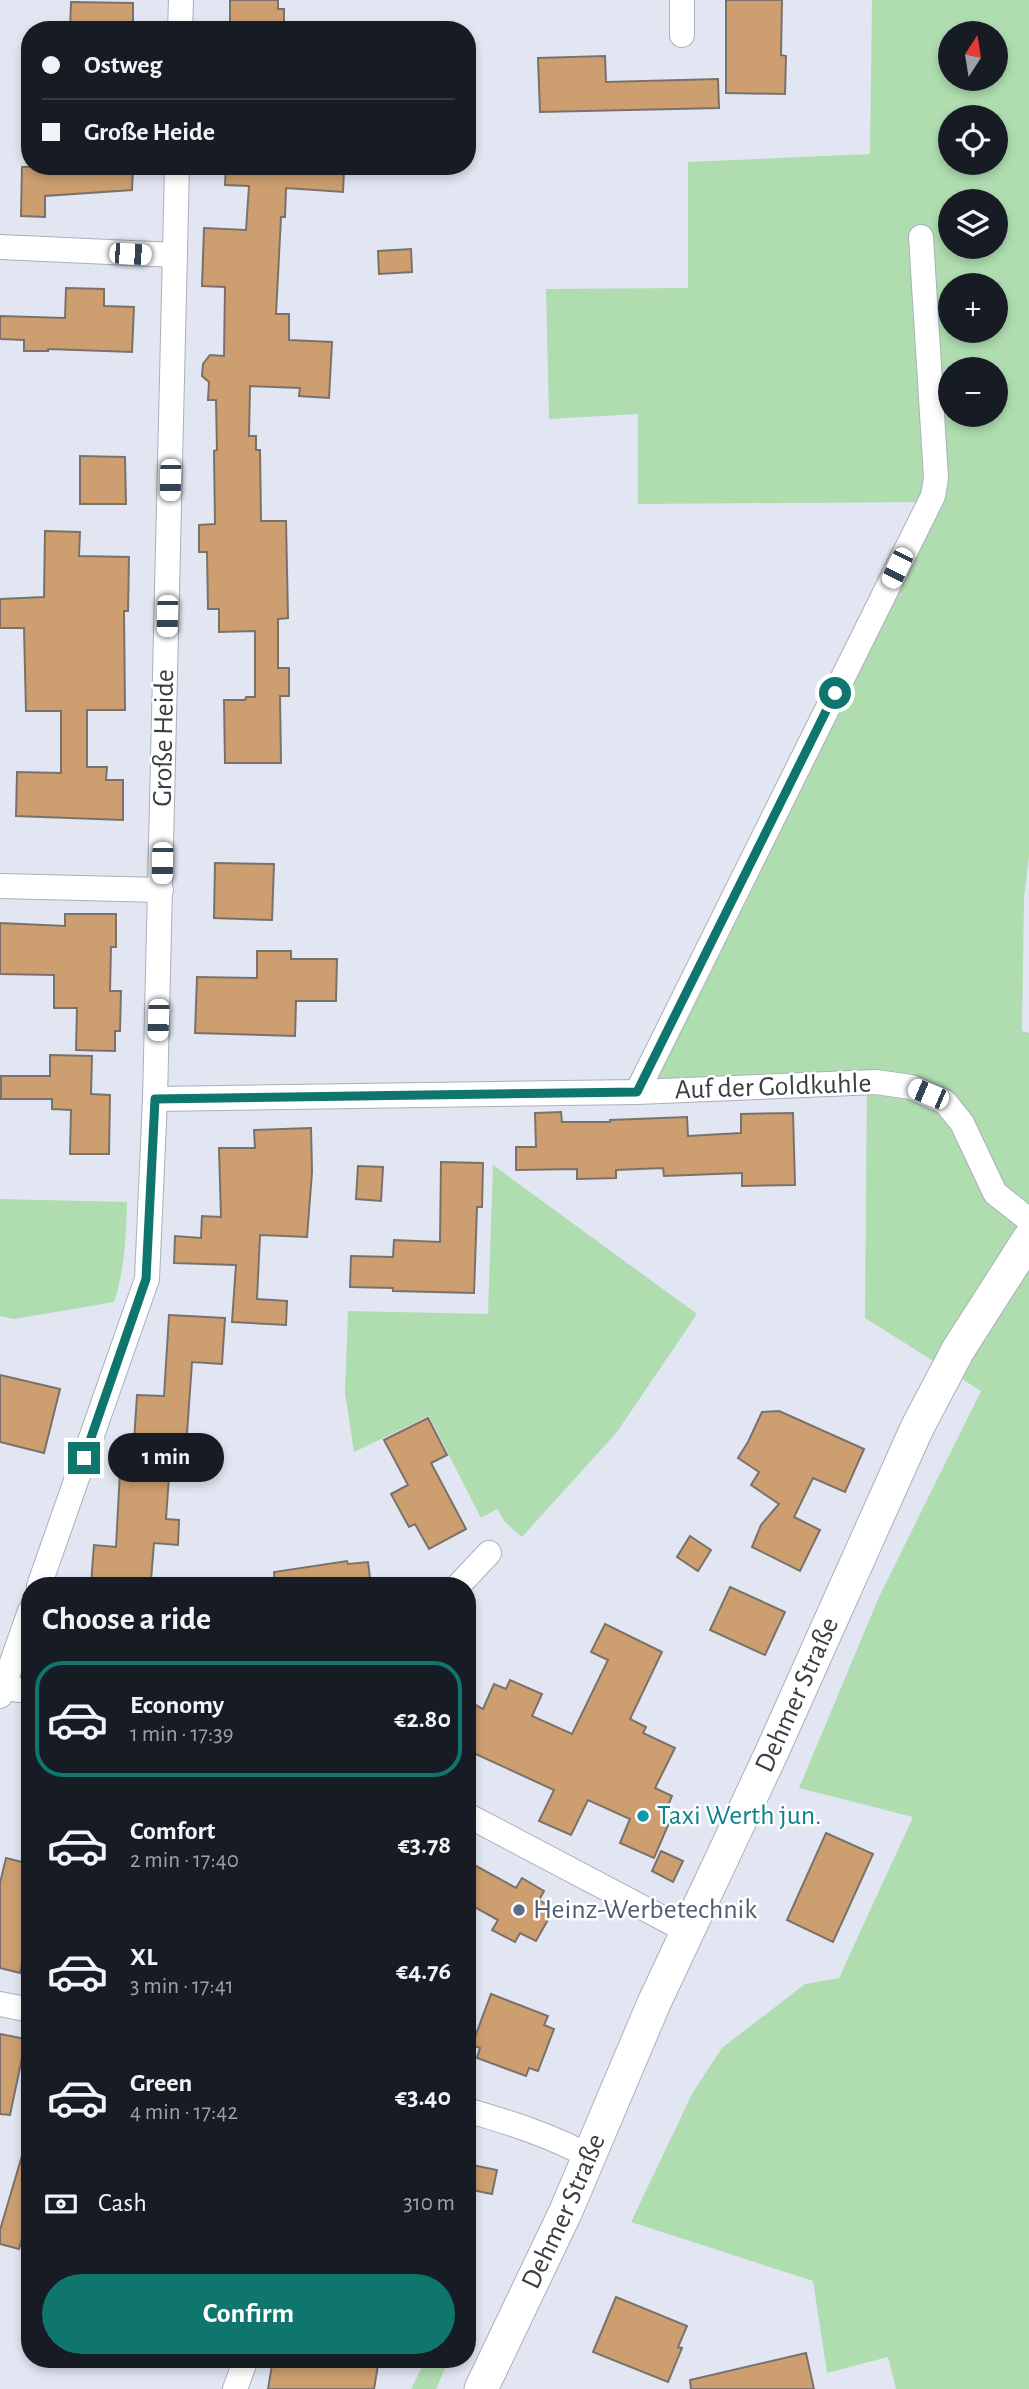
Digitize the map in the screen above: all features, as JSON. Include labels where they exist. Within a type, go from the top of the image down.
[{"type":"street","points":[[180,21],[181,0]]},
{"type":"street","points":[[682,0],[682,35]]},
{"type":"street","name":"Große Heide","points":[[42,1577],[146,1279],[161,890],[177,175]]},
{"type":"street","points":[[637,1092],[933,496],[936,478],[921,237]]},
{"type":"street","points":[[0,247],[175,255]]},
{"type":"street","points":[[0,887],[161,890]]},
{"type":"street","name":"Auf der Goldkuhle","points":[[155,1099],[637,1092],[876,1082],[911,1087],[945,1102],[962,1123],[995,1193],[1029,1220]]},
{"type":"street","name":"Dehmer Straße","points":[[487,2387],[590,2157],[654,2004],[776,1742],[917,1428],[958,1350],[1029,1239]]},
{"type":"street","points":[[466,1577],[489,1553]]},
{"type":"street","points":[[21,1636],[1,1692],[21,1691]]},
{"type":"street","points":[[476,1820],[687,1931]]},
{"type":"street","points":[[0,2004],[21,2008]]},
{"type":"street","points":[[476,2113],[531,2129],[590,2157]]},
{"type":"street","points":[[235,2389],[243,2368]]},
{"type":"green space","points":[[872,0],[1029,0],[1029,856],[1024,898],[1022,1031],[1029,1033],[1029,2389],[896,2389],[888,2357],[827,2373],[813,2281],[631,2222],[693,2092],[722,2048],[805,1984],[839,1978],[913,1817],[799,1788],[879,1597],[981,1391],[865,1318],[867,1072],[632,1081],[924,502],[638,504],[638,414],[549,419],[546,289],[688,288],[688,162],[870,154]]},
{"type":"green space","points":[[493,1165],[697,1314],[617,1432],[522,1537],[505,1522],[497,1509],[481,1518],[429,1416],[354,1452],[345,1393],[348,1311],[488,1314]]},
{"type":"green space","points":[[0,1199],[127,1202],[123,1265],[114,1302],[14,1319],[0,1316]]},
{"type":"green space","points":[[422,2368],[445,2368],[436,2389],[411,2389]]},
{"type":"building","points":[[230,0],[278,0],[278,9],[284,9],[284,21],[230,21]]},
{"type":"building","points":[[726,0],[782,0],[781,55],[786,56],[785,94],[726,93]]},
{"type":"building","points":[[71,2],[133,3],[133,21],[70,21]]},
{"type":"building","points":[[605,56],[606,82],[718,79],[719,108],[540,112],[538,58]]},
{"type":"building","points":[[22,175],[133,175],[132,190],[45,196],[45,217],[21,216]]},
{"type":"building","points":[[226,175],[344,175],[343,192],[286,188],[285,217],[281,217],[276,314],[289,314],[289,340],[332,342],[329,398],[299,396],[300,388],[250,386],[249,436],[256,436],[256,450],[260,450],[261,521],[286,521],[288,618],[278,619],[278,668],[289,668],[289,696],[280,696],[281,763],[225,763],[224,700],[255,697],[255,631],[219,632],[219,609],[208,609],[207,552],[199,552],[199,525],[215,524],[214,451],[217,450],[216,400],[208,400],[209,382],[202,376],[203,364],[210,355],[224,356],[225,287],[202,286],[204,228],[246,230],[249,186],[225,185]]},
{"type":"building","points":[[411,249],[412,272],[379,274],[378,251]]},
{"type":"building","points":[[66,288],[104,289],[104,306],[134,307],[132,352],[48,349],[24,351],[24,340],[0,339],[0,316],[65,318]]},
{"type":"building","points":[[80,456],[125,457],[126,504],[80,504]]},
{"type":"building","points":[[45,531],[80,532],[79,556],[129,557],[128,611],[124,611],[125,710],[87,710],[87,767],[107,767],[106,780],[123,780],[123,820],[16,816],[17,772],[61,773],[61,711],[26,711],[24,628],[0,628],[0,599],[44,597]]},
{"type":"building","points":[[215,863],[274,864],[272,920],[214,918]]},
{"type":"building","points":[[65,914],[116,914],[116,947],[111,947],[110,991],[121,991],[120,1031],[115,1031],[115,1051],[76,1050],[77,1008],[54,1008],[54,975],[0,974],[0,923],[65,926]]},
{"type":"building","points":[[257,951],[291,951],[291,959],[337,959],[336,1001],[296,1001],[295,1036],[195,1033],[197,977],[257,978]]},
{"type":"building","points":[[50,1055],[92,1056],[91,1094],[110,1095],[109,1154],[70,1154],[71,1110],[52,1109],[52,1099],[1,1099],[1,1076],[50,1076]]},
{"type":"building","points":[[561,1112],[562,1122],[687,1117],[688,1136],[741,1133],[741,1114],[793,1113],[795,1185],[742,1186],[742,1173],[664,1176],[663,1168],[616,1170],[616,1178],[577,1179],[577,1169],[516,1170],[516,1147],[536,1147],[535,1113]]},
{"type":"building","points":[[311,1128],[312,1172],[307,1237],[260,1235],[257,1299],[287,1301],[286,1325],[232,1322],[236,1265],[174,1263],[175,1236],[201,1238],[202,1216],[221,1217],[219,1148],[255,1148],[254,1130]]},
{"type":"building","points":[[441,1162],[483,1163],[482,1207],[477,1207],[474,1293],[350,1287],[351,1256],[393,1257],[394,1240],[440,1242]]},
{"type":"building","points":[[358,1166],[383,1167],[381,1201],[356,1199]]},
{"type":"building","points":[[169,1315],[225,1318],[222,1364],[192,1362],[186,1448],[171,1447],[166,1519],[179,1520],[178,1545],[154,1543],[151,1577],[92,1577],[94,1545],[116,1547],[120,1471],[132,1472],[137,1395],[164,1396]]},
{"type":"building","points":[[0,1375],[60,1389],[44,1453],[0,1442]]},
{"type":"building","points":[[779,1411],[864,1449],[845,1492],[813,1478],[794,1517],[820,1530],[800,1571],[752,1547],[761,1525],[779,1504],[751,1485],[759,1472],[738,1458],[762,1412]]},
{"type":"building","points":[[428,1418],[447,1455],[431,1463],[466,1529],[429,1549],[415,1524],[409,1527],[391,1494],[408,1485],[384,1440]]},
{"type":"building","points":[[690,1536],[711,1550],[698,1571],[677,1557]]},
{"type":"building","points":[[347,1561],[348,1564],[368,1562],[370,1577],[274,1577],[274,1572]]},
{"type":"building","points":[[730,1587],[785,1612],[765,1655],[710,1630]]},
{"type":"building","points":[[605,1624],[662,1652],[630,1719],[646,1727],[643,1733],[675,1748],[655,1788],[672,1796],[662,1820],[669,1823],[654,1858],[620,1843],[630,1819],[588,1800],[571,1835],[539,1821],[554,1790],[476,1754],[476,1705],[483,1709],[494,1684],[506,1689],[510,1680],[542,1694],[532,1716],[572,1734],[608,1660],[591,1652]]},
{"type":"building","points":[[826,1833],[873,1854],[833,1942],[787,1920]]},
{"type":"building","points":[[661,1851],[683,1861],[673,1882],[652,1871]]},
{"type":"building","points":[[6,1858],[21,1862],[20,1973],[0,1968],[0,1883]]},
{"type":"building","name":"Heinz-Werbetechnik","points":[[476,1866],[516,1888],[522,1878],[544,1891],[539,1900],[554,1909],[536,1941],[520,1933],[515,1942],[492,1930],[498,1920],[476,1908]]},
{"type":"building","points":[[491,1994],[548,2016],[544,2025],[554,2029],[538,2071],[529,2068],[526,2076],[477,2058],[480,2048],[476,2046],[476,2034]]},
{"type":"building","points":[[0,2034],[21,2038],[21,2063],[10,2115],[0,2114]]},
{"type":"building","points":[[21,2159],[19,2249],[0,2244],[0,2230]]},
{"type":"building","points":[[476,2166],[497,2170],[492,2194],[476,2191]]},
{"type":"building","points":[[616,2297],[687,2326],[678,2347],[682,2348],[668,2382],[593,2352]]},
{"type":"building","points":[[806,2353],[814,2389],[691,2389],[690,2380]]},
{"type":"building","points":[[272,2368],[378,2368],[374,2389],[268,2389]]},
{"type":"place","name":"Taxi Werth jun.","points":[[643,1816]]},
{"type":"place","name":"Heinz-Werbetechnik","points":[[519,1910]]},
{"type":"route","points":[[84,1458],[146,1279],[155,1099],[637,1092],[835,693]]}]
